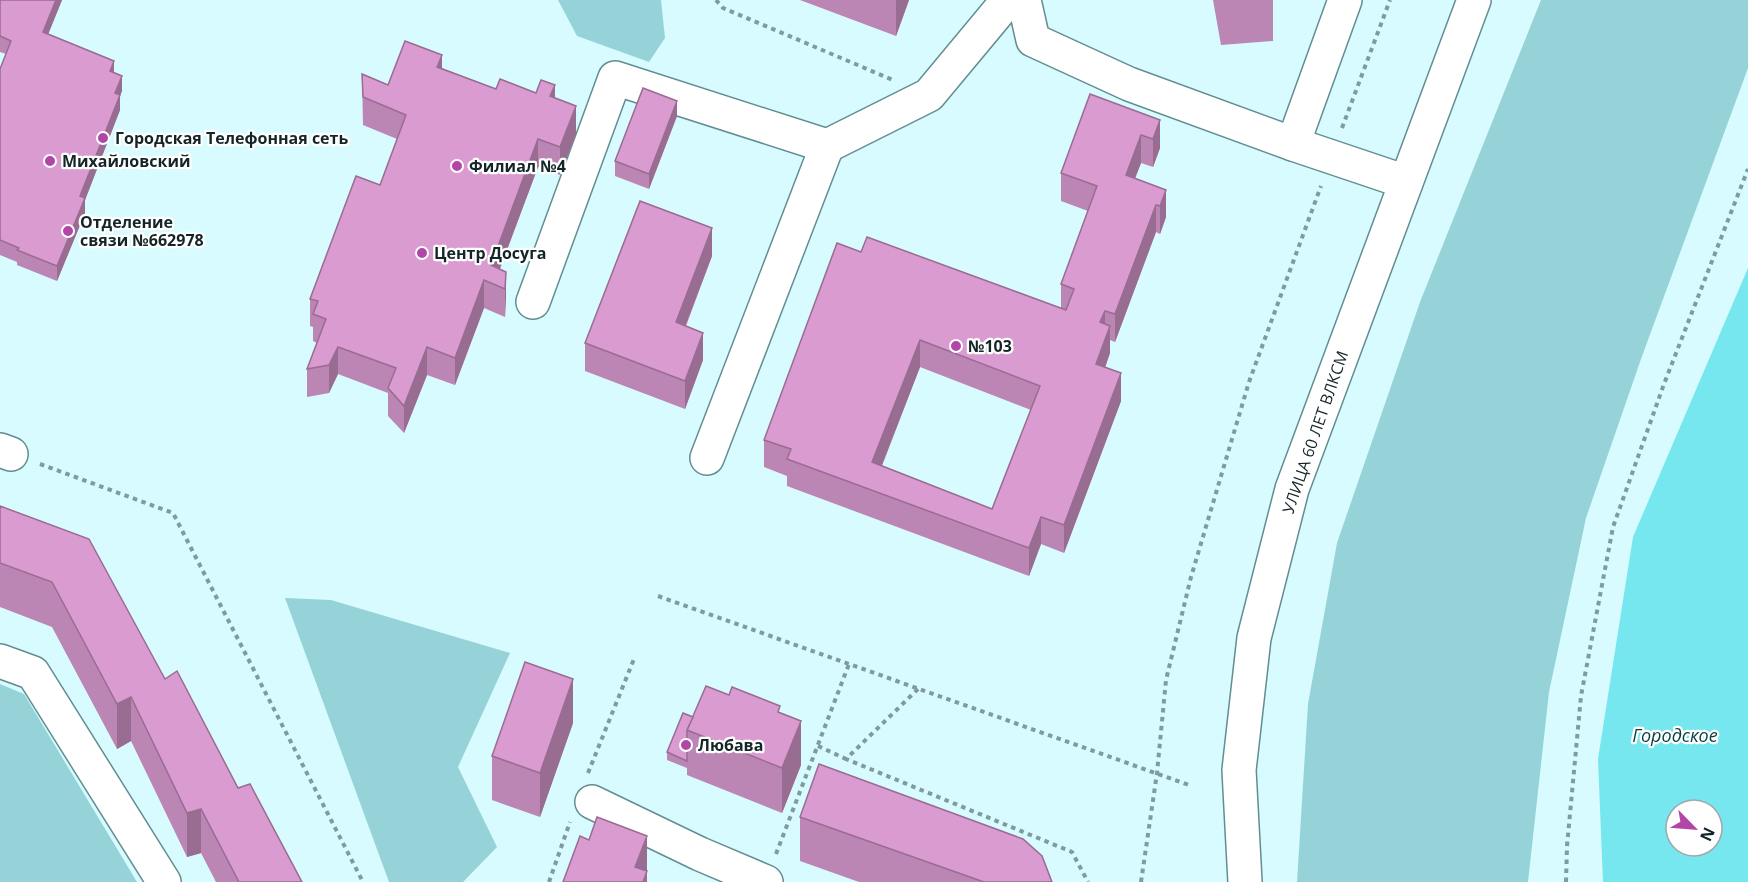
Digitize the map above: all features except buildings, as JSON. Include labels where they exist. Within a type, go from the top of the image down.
[{"type":"street","points":[[707,458],[827,146],[929,95],[1008,0]]},
{"type":"street","points":[[1024,0],[1033,40],[1129,84],[1293,144],[1406,182]]},
{"type":"street","points":[[1293,144],[1345,0]]},
{"type":"street","name":"УЛИЦА 60 ЛЕТ ВЛКСМ","points":[[1245,882],[1239,770],[1254,638],[1293,489],[1474,0]]},
{"type":"street","points":[[533,302],[615,78],[827,146]]},
{"type":"street","points":[[0,661],[33,673],[164,882]]},
{"type":"street","points":[[592,802],[700,854],[766,882]]},
{"type":"path","points":[[716,0],[723,8],[929,95]]},
{"type":"path","points":[[1141,882],[1157,773],[1166,680],[1191,577],[1249,382],[1390,0]]},
{"type":"path","points":[[1566,882],[1567,846],[1581,696],[1613,527],[1664,384],[1748,169]]},
{"type":"path","points":[[5,452],[173,513],[363,882]]},
{"type":"path","points":[[658,596],[1189,785]]},
{"type":"path","points":[[766,882],[849,664]]},
{"type":"path","points":[[846,759],[918,689]]},
{"type":"path","points":[[818,746],[1072,852],[1089,882]]},
{"type":"shaded area","points":[[558,0],[661,0],[665,38],[649,62],[577,36]]},
{"type":"shaded area","points":[[1541,0],[1748,0],[1748,68],[1641,359],[1586,518],[1549,692],[1528,882],[1297,882],[1308,704],[1337,543],[1420,302]]},
{"type":"shaded area","points":[[285,598],[331,600],[510,653],[458,767],[497,847],[463,882],[389,882]]},
{"type":"shaded area","points":[[0,684],[24,694],[137,882],[0,882]]},
{"type":"water","name":"Городское","points":[[1748,268],[1748,882],[1603,882],[1598,759],[1633,537]]},
{"type":"place","name":"Городская Телефонная сеть","points":[[103,138]]},
{"type":"place","name":"Михайловский","points":[[50,161]]},
{"type":"place","name":"Филиал №4","points":[[457,166]]},
{"type":"place","name":"Отделение связи №662978","points":[[68,231]]},
{"type":"place","name":"Центр Досуга","points":[[422,253]]},
{"type":"place","name":"№103","points":[[956,346]]},
{"type":"place","name":"Любава","points":[[686,745]]}]
